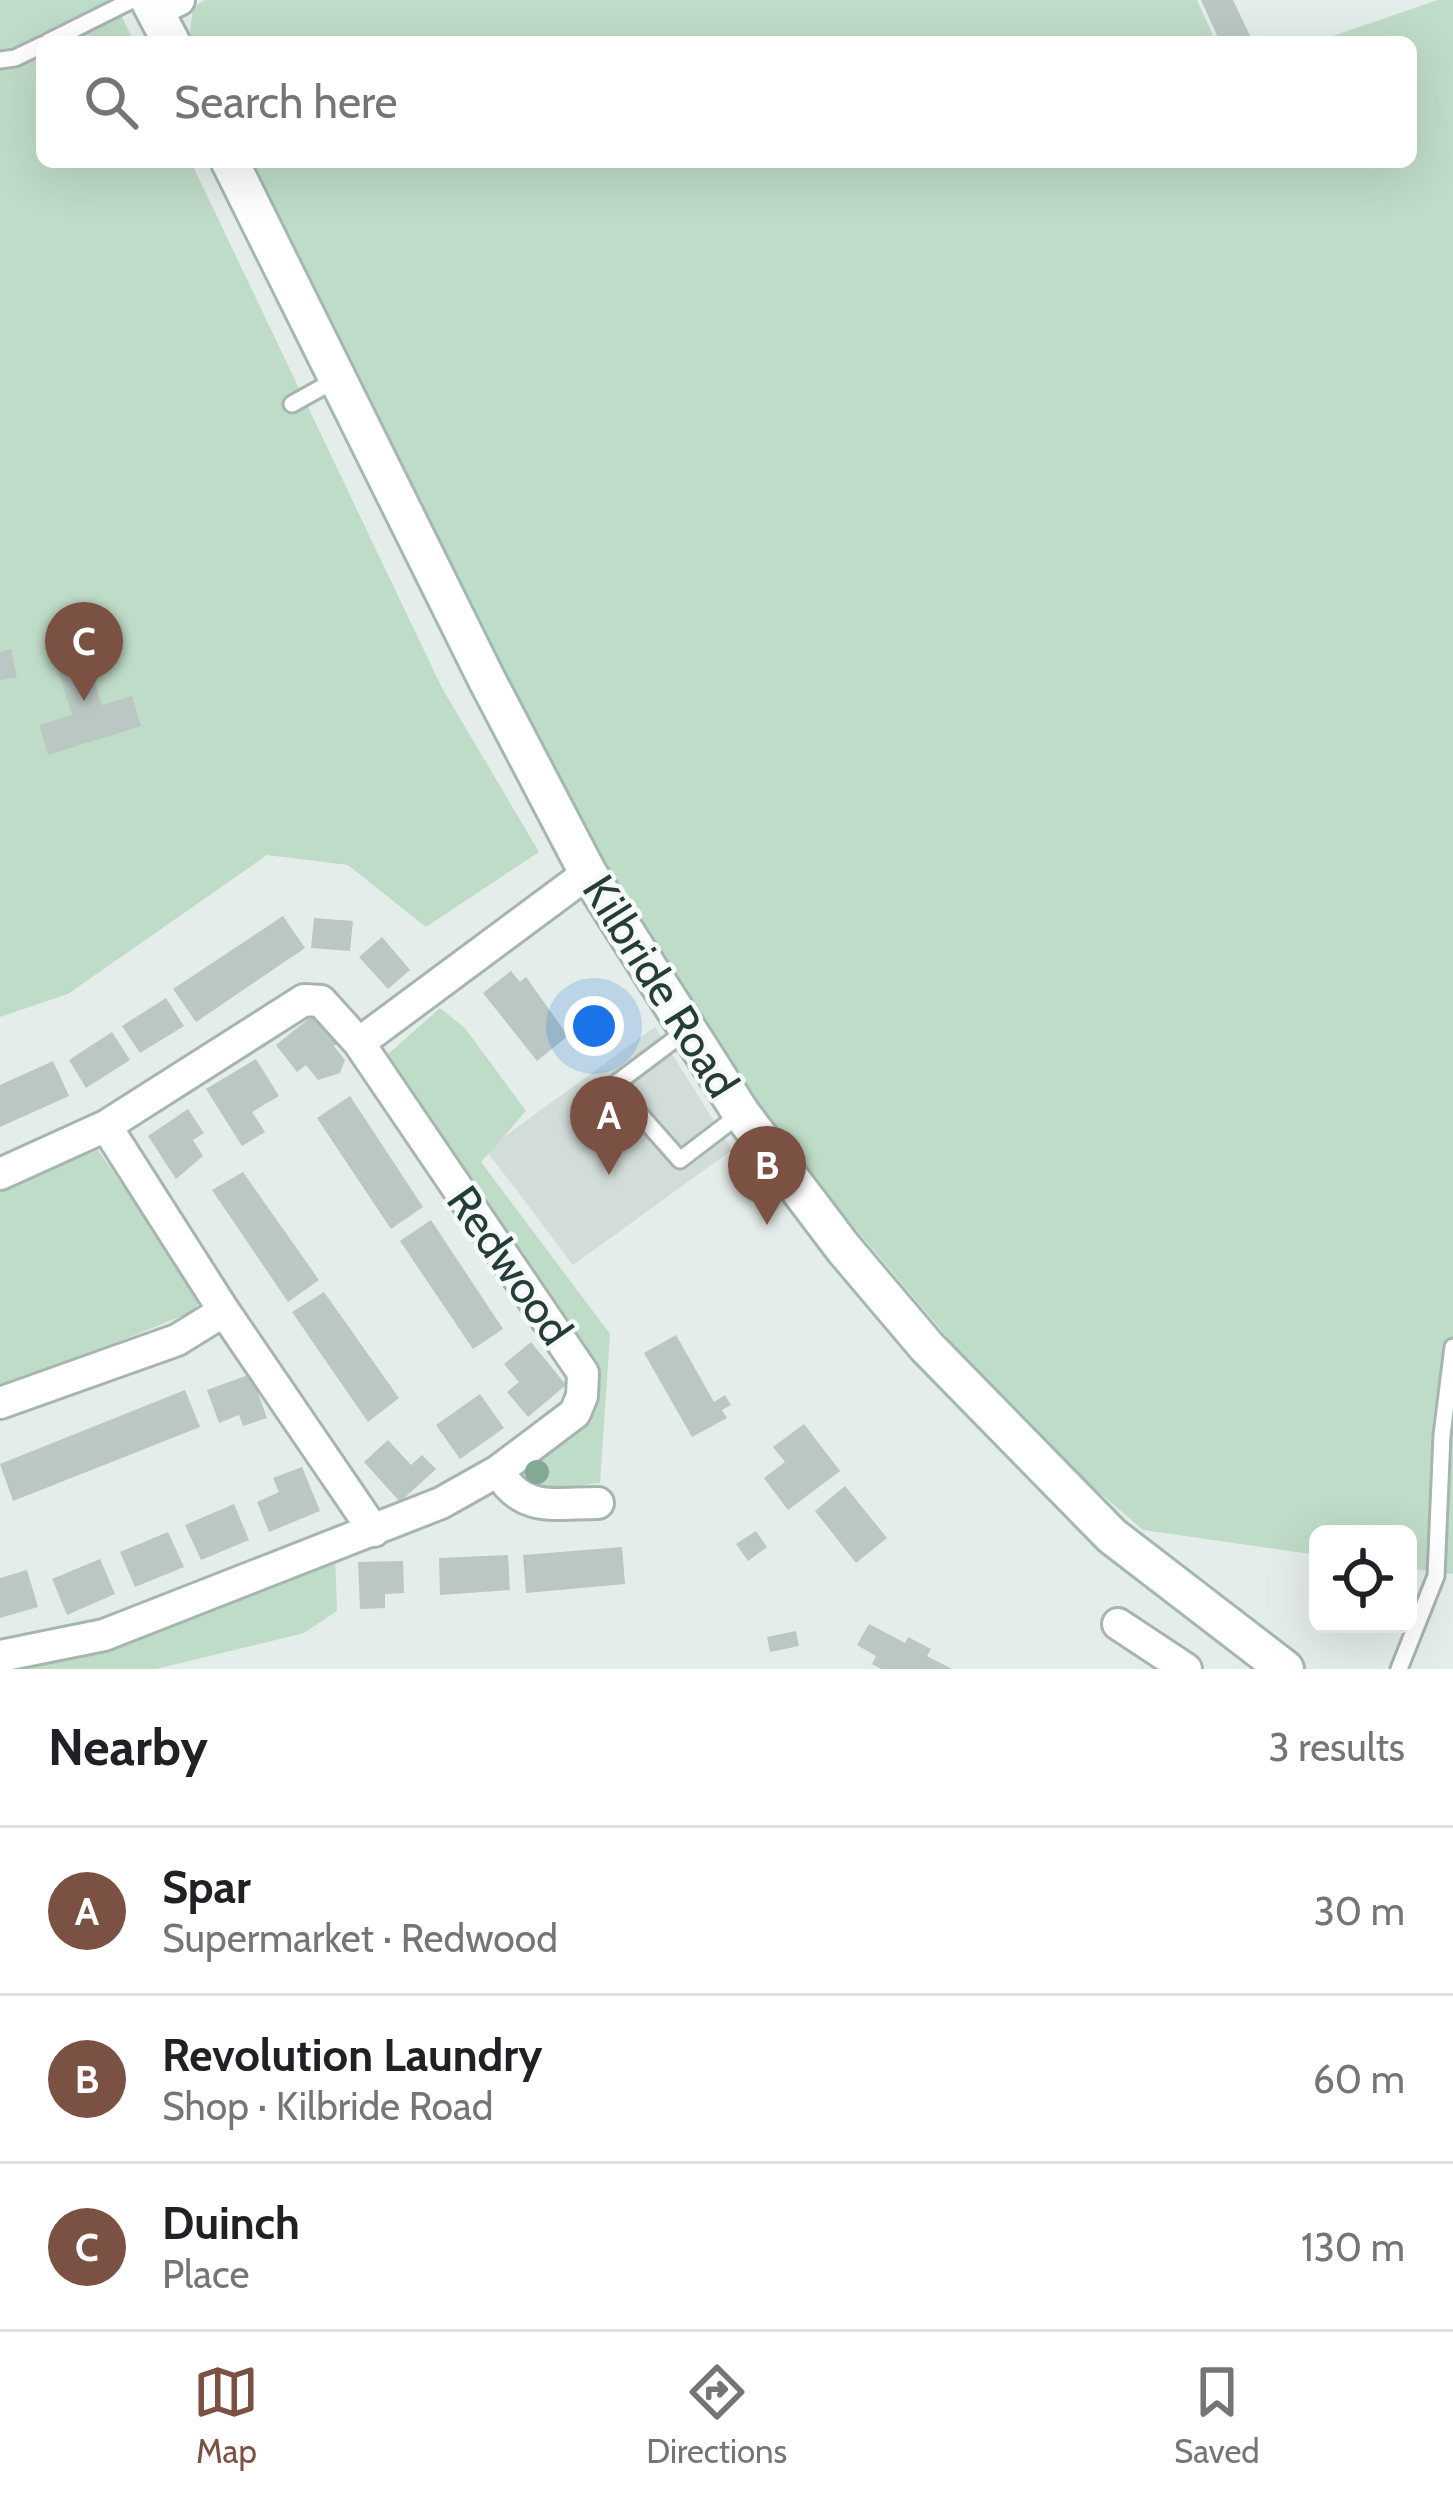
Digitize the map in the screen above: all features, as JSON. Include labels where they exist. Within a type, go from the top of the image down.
[{"type":"street","name":"Kilbride Road","points":[[233,168],[588,873],[741,1113],[844,1249],[927,1347],[1112,1536],[1285,1669]]},
{"type":"street","points":[[359,1043],[588,873]]},
{"type":"street","name":"Redwood","points":[[0,1174],[106,1126],[304,1000],[321,1001],[359,1043],[583,1373],[575,1413],[497,1471],[441,1503],[104,1635],[0,1656]]},
{"type":"street","points":[[106,1126],[224,1311],[374,1531]]},
{"type":"street","points":[[0,1403],[176,1340],[224,1311]]},
{"type":"street","points":[[497,1471],[511,1493],[533,1503],[598,1503]]},
{"type":"street","points":[[1118,1624],[1154,1634],[1186,1669]]},
{"type":"lane","points":[[72,36],[157,11]]},
{"type":"lane","points":[[0,60],[36,48]]},
{"type":"lane","points":[[292,404],[338,379]]},
{"type":"lane","points":[[686,1031],[614,1085],[680,1160],[741,1113]]},
{"type":"lane","points":[[1399,1669],[1436,1576],[1442,1435],[1453,1347]]},
{"type":"shaded area","points":[[655,1027],[732,1150],[573,1265],[486,1150]]},
{"type":"green space","points":[[0,0],[114,0],[131,36],[36,36],[36,168],[194,168],[442,688],[539,852],[426,927],[348,865],[267,855],[68,994],[0,1017]]},
{"type":"green space","points":[[205,0],[1197,0],[1213,36],[190,36],[193,7]]},
{"type":"green space","points":[[1438,0],[1453,0],[1453,1574],[1417,1569],[1417,1525],[1309,1525],[1309,1554],[1143,1530],[1022,1426],[832,1201],[699,1022],[603,863],[494,663],[251,168],[1417,168],[1417,36],[1333,36]]},
{"type":"green space","points":[[440,1008],[465,1028],[526,1111],[481,1162],[610,1334],[600,1483],[541,1488],[530,1485],[518,1469],[589,1398],[386,1056]]},
{"type":"green space","points":[[98,1150],[201,1299],[194,1311],[0,1390],[0,1189]]},
{"type":"green space","points":[[335,1552],[337,1611],[304,1633],[156,1669],[0,1669]]},
{"type":"building","points":[[1201,0],[1233,0],[1250,36],[1217,36]]},
{"type":"building","points":[[81,637],[102,705],[132,696],[141,726],[48,755],[39,725],[72,715],[51,647]]},
{"type":"building","points":[[11,649],[17,677],[0,680],[0,652]]},
{"type":"building","points":[[283,916],[305,948],[196,1022],[173,989]]},
{"type":"building","points":[[314,918],[353,921],[350,951],[311,948]]},
{"type":"building","points":[[382,937],[410,970],[388,989],[359,957]]},
{"type":"building","points":[[511,971],[520,982],[526,977],[568,1036],[537,1061],[483,993]]},
{"type":"building","points":[[166,998],[184,1026],[140,1053],[122,1026]]},
{"type":"building","points":[[317,1012],[341,1041],[334,1046],[345,1060],[340,1073],[318,1080],[306,1065],[297,1072],[276,1045]]},
{"type":"building","points":[[112,1032],[130,1060],[86,1088],[69,1060]]},
{"type":"building","points":[[256,1059],[279,1096],[252,1112],[265,1132],[242,1146],[206,1089]]},
{"type":"building","points":[[53,1061],[69,1096],[0,1127],[0,1085]]},
{"type":"building","points":[[350,1096],[423,1207],[391,1229],[317,1118]]},
{"type":"building","points":[[188,1109],[204,1133],[193,1140],[203,1156],[176,1179],[148,1136]]},
{"type":"building","points":[[243,1172],[319,1280],[288,1302],[212,1190]]},
{"type":"building","points":[[431,1220],[503,1329],[473,1349],[400,1241]]},
{"type":"building","points":[[324,1292],[399,1398],[368,1422],[292,1312]]},
{"type":"building","points":[[676,1335],[714,1402],[725,1395],[731,1405],[722,1410],[727,1418],[692,1437],[644,1353]]},
{"type":"building","points":[[531,1342],[566,1385],[528,1417],[507,1392],[519,1382],[504,1364]]},
{"type":"building","points":[[251,1374],[267,1418],[243,1426],[239,1415],[219,1423],[207,1390]]},
{"type":"building","points":[[185,1390],[200,1427],[13,1501],[0,1464]]},
{"type":"building","points":[[480,1394],[504,1428],[460,1459],[436,1425]]},
{"type":"building","points":[[804,1424],[840,1471],[788,1510],[764,1478],[785,1462],[773,1447]]},
{"type":"building","points":[[388,1440],[411,1465],[422,1455],[436,1469],[400,1502],[364,1462]]},
{"type":"building","points":[[302,1467],[320,1511],[269,1532],[257,1502],[279,1492],[273,1478]]},
{"type":"building","points":[[845,1486],[887,1538],[856,1563],[815,1511]]},
{"type":"building","points":[[234,1504],[249,1540],[201,1560],[185,1525]]},
{"type":"building","points":[[756,1531],[767,1547],[748,1561],[736,1544]]},
{"type":"building","points":[[168,1532],[184,1567],[135,1587],[120,1552]]},
{"type":"building","points":[[622,1547],[625,1584],[526,1593],[523,1555]]},
{"type":"building","points":[[508,1555],[510,1590],[440,1595],[439,1558]]},
{"type":"building","points":[[100,1559],[115,1594],[67,1615],[52,1579]]},
{"type":"building","points":[[403,1561],[404,1593],[385,1594],[385,1608],[360,1609],[358,1562]]},
{"type":"building","points":[[27,1570],[38,1607],[0,1618],[0,1578]]},
{"type":"building","points":[[869,1624],[905,1643],[908,1637],[931,1649],[927,1656],[952,1669],[881,1669],[872,1664],[876,1656],[857,1645]]},
{"type":"building","points":[[796,1631],[799,1646],[770,1652],[767,1637]]},
{"type":"place","name":"Duinch","points":[[84,701]]},
{"type":"place","name":"Spar","points":[[609,1175]]},
{"type":"place","name":"Revolution Laundry","points":[[767,1225]]}]
